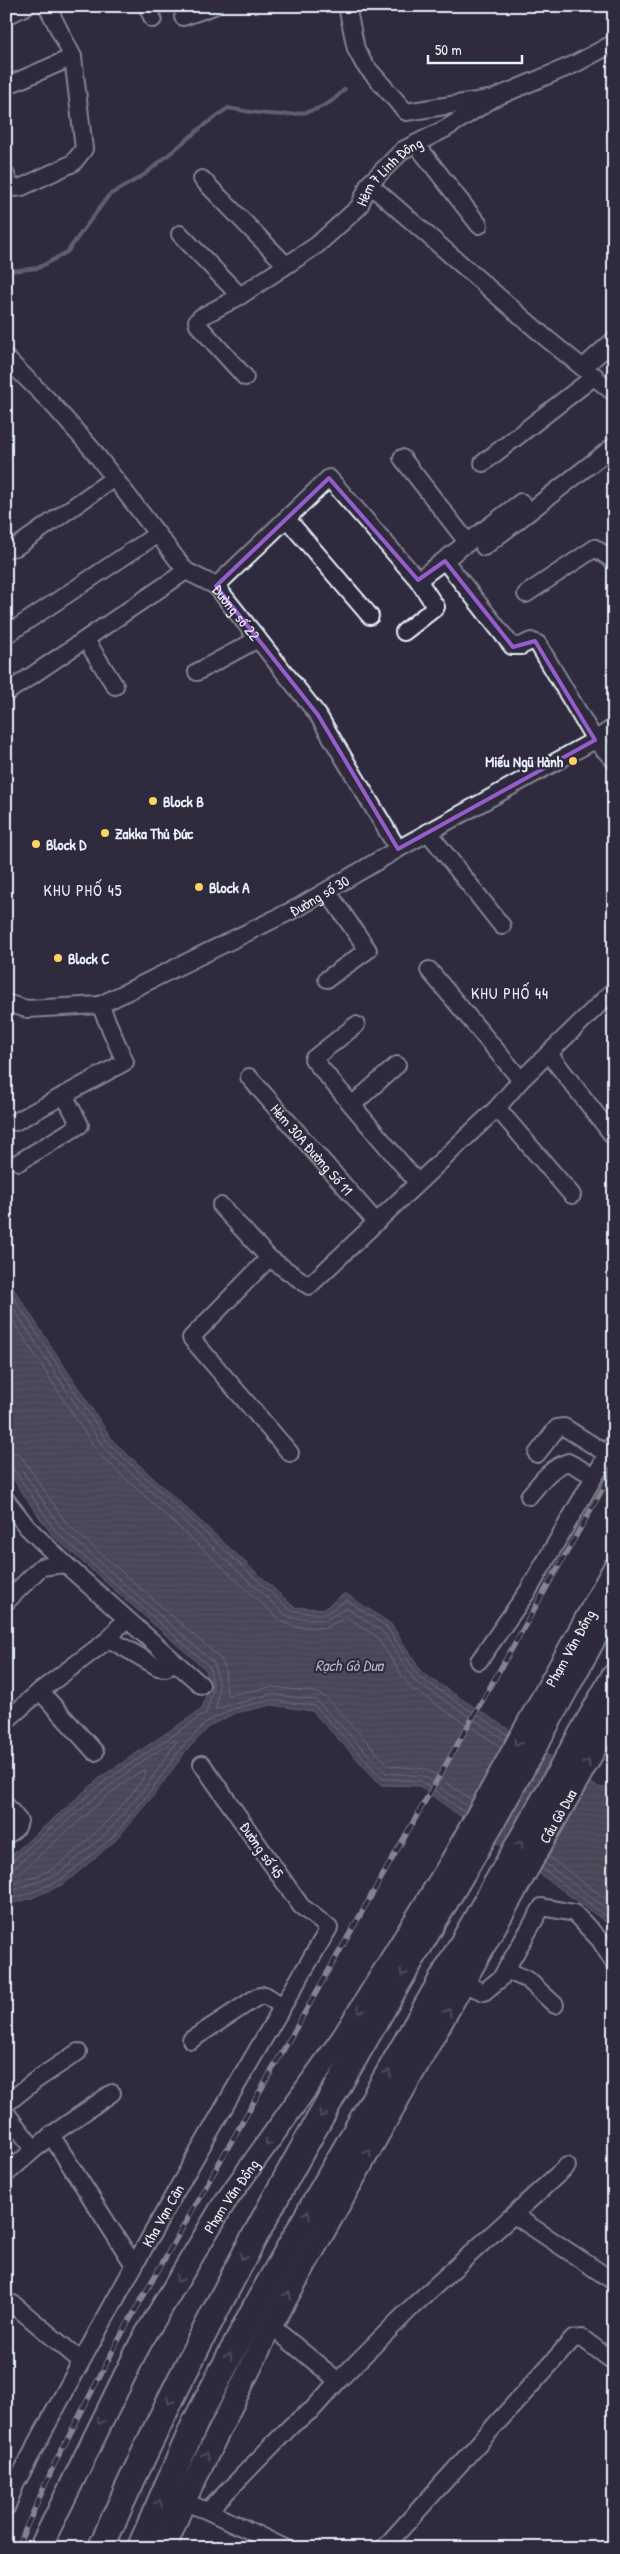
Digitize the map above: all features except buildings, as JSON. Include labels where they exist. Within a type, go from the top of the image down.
[{"type":"highway","name":"Phạm Văn Đồng","points":[[547,1704],[614,1600]]},
{"type":"highway","points":[[595,1730],[614,1677]]},
{"type":"highway","points":[[102,2548],[137,2466],[244,2256],[301,2150],[445,1901],[458,1866],[547,1704]]},
{"type":"highway","name":"Cầu Gò Dưa","points":[[504,1892],[595,1730]]},
{"type":"highway","points":[[140,2548],[194,2423],[246,2323],[504,1892]]},
{"type":"main road","name":"Phạm Văn Đồng","points":[[547,1704],[614,1568]]},
{"type":"main road","points":[[595,1730],[614,1715]]},
{"type":"main road","name":"Phạm Văn Đồng","points":[[40,2548],[140,2344],[223,2205],[343,2036],[395,1954],[458,1866]]},
{"type":"main road","points":[[165,2548],[184,2502],[271,2326],[464,1984],[504,1892]]},
{"type":"main road","points":[[395,1954],[445,1901]]},
{"type":"street","points":[[6,16],[27,6]]},
{"type":"street","points":[[6,175],[9,185],[14,188],[22,187],[72,163],[82,155],[84,149],[73,57],[47,6]]},
{"type":"street","points":[[182,17],[214,6]]},
{"type":"street","points":[[347,6],[356,49],[364,64],[406,112],[494,98]]},
{"type":"street","name":"Hẻm 7 Linh Đông","points":[[245,377],[198,325],[197,321],[240,296],[285,264],[317,246],[358,207],[370,184],[404,150],[445,129],[494,98],[575,64],[614,43]]},
{"type":"street","points":[[6,86],[73,57]]},
{"type":"street","points":[[416,144],[479,224]]},
{"type":"street","points":[[202,179],[285,264]]},
{"type":"street","points":[[370,184],[546,338],[614,393]]},
{"type":"street","points":[[180,234],[240,296]]},
{"type":"street","points":[[483,463],[589,371],[614,340]]},
{"type":"street","name":"Đường số 22","points":[[6,358],[53,404],[91,448],[156,535],[186,571],[216,586],[318,716],[398,849]]},
{"type":"street","points":[[484,547],[614,446]]},
{"type":"street","points":[[402,458],[468,543]]},
{"type":"street","points":[[6,549],[16,547],[114,478]]},
{"type":"street","points":[[216,586],[329,478],[418,580],[436,607],[404,632]]},
{"type":"street","points":[[418,580],[521,502],[529,512]]},
{"type":"street","points":[[287,518],[370,616]]},
{"type":"street","points":[[6,635],[156,535]]},
{"type":"street","points":[[526,594],[595,548],[614,561]]},
{"type":"street","points":[[444,561],[512,646],[520,646],[531,641],[538,644],[595,740],[614,760]]},
{"type":"street","points":[[6,693],[186,571]]},
{"type":"street","points":[[197,672],[258,639]]},
{"type":"street","points":[[86,640],[115,686]]},
{"type":"street","name":"Đường số 30","points":[[6,1003],[35,1009],[100,1005],[327,891],[428,832],[595,740],[614,726]]},
{"type":"street","points":[[428,832],[502,926]]},
{"type":"street","points":[[327,891],[368,950],[327,979]]},
{"type":"street","points":[[429,970],[521,1080]]},
{"type":"street","points":[[221,1206],[269,1258],[309,1286],[496,1108],[521,1080],[614,990]]},
{"type":"street","points":[[15,1122],[125,1062],[100,1005]]},
{"type":"street","points":[[356,1025],[313,1059],[417,1182]]},
{"type":"street","points":[[549,1054],[614,1137]]},
{"type":"street","points":[[352,1105],[397,1065]]},
{"type":"street","name":"Hẻm 30A Đường Số 11","points":[[250,1076],[376,1222]]},
{"type":"street","points":[[19,1162],[80,1125],[64,1095]]},
{"type":"street","points":[[496,1108],[572,1195]]},
{"type":"street","points":[[269,1258],[191,1338],[290,1453]]},
{"type":"street","points":[[479,1661],[528,1590],[610,1449],[564,1427],[558,1428],[537,1454]]},
{"type":"street","points":[[529,1496],[551,1470],[568,1462],[594,1476]]},
{"type":"street","points":[[6,1500],[27,1528],[125,1619],[201,1685]]},
{"type":"street","points":[[6,1602],[40,1567],[65,1564]]},
{"type":"street","points":[[6,1721],[40,1692],[109,1640],[125,1619]]},
{"type":"street","points":[[109,1640],[158,1667],[166,1668],[173,1661]]},
{"type":"street","points":[[40,1692],[95,1752]]},
{"type":"street","name":"Đường số 45","points":[[202,1764],[300,1906],[329,1928]]},
{"type":"street","points":[[6,1804],[19,1821],[17,1827],[6,1836]]},
{"type":"street","points":[[464,1984],[484,1992],[501,1978],[542,1907],[574,1914],[600,1940],[614,1962]]},
{"type":"street","name":"Kha Vạn Cân","points":[[6,2508],[11,2482],[282,2006],[329,1928]]},
{"type":"street","points":[[506,1970],[528,1980],[556,2005]]},
{"type":"street","points":[[191,2040],[257,1997],[265,1995],[282,2006]]},
{"type":"street","points":[[6,2104],[36,2080],[78,2052]]},
{"type":"street","points":[[6,2174],[51,2135],[112,2093]]},
{"type":"street","points":[[6,2113],[34,2149]]},
{"type":"street","points":[[51,2135],[134,2265]]},
{"type":"street","points":[[208,2511],[292,2426],[313,2409],[338,2381],[412,2308],[568,2166]]},
{"type":"street","points":[[514,2215],[614,2280]]},
{"type":"street","points":[[10,2308],[81,2361]]},
{"type":"street","points":[[271,2326],[338,2381]]},
{"type":"street","points":[[384,2548],[573,2340],[582,2338],[614,2362]]},
{"type":"street","points":[[184,2502],[208,2511],[285,2548]]},
{"type":"highlighted area","points":[[329,478],[418,580],[445,561],[513,647],[535,641],[595,740],[398,849],[318,715],[216,586]]},
{"type":"water","name":"Rạch Gò Dưa","points":[[6,1277],[113,1441],[294,1607],[324,1609],[345,1593],[391,1624],[422,1673],[597,1787],[614,1789],[614,1928],[419,1786],[381,1785],[312,1711],[272,1705],[236,1713],[211,1725],[186,1751],[154,1795],[115,1841],[64,1884],[32,1898],[6,1905],[6,1860],[101,1777],[202,1709],[208,1688],[206,1670],[53,1536],[20,1490],[6,1466]]},
{"type":"waterway","points":[[6,274],[11,271],[38,268],[67,252],[109,195],[144,175],[203,126],[228,108],[278,115],[304,113],[330,103],[345,89]]},
{"type":"railway","points":[[17,2548],[54,2465],[119,2339],[614,1469]]},
{"type":"place","name":"Miếu Ngũ Hành","points":[[573,761]]},
{"type":"place","name":"Block B","points":[[153,801]]},
{"type":"place","name":"Zakka Thủ Đức","points":[[105,833]]},
{"type":"place","name":"Block D","points":[[36,844]]},
{"type":"place","name":"Block A","points":[[199,887]]},
{"type":"place","name":"Block C","points":[[58,958]]},
{"type":"district","name":"KHU PHỐ 45","points":[[83,890]]},
{"type":"district","name":"KHU PHỐ 44","points":[[510,993]]}]
